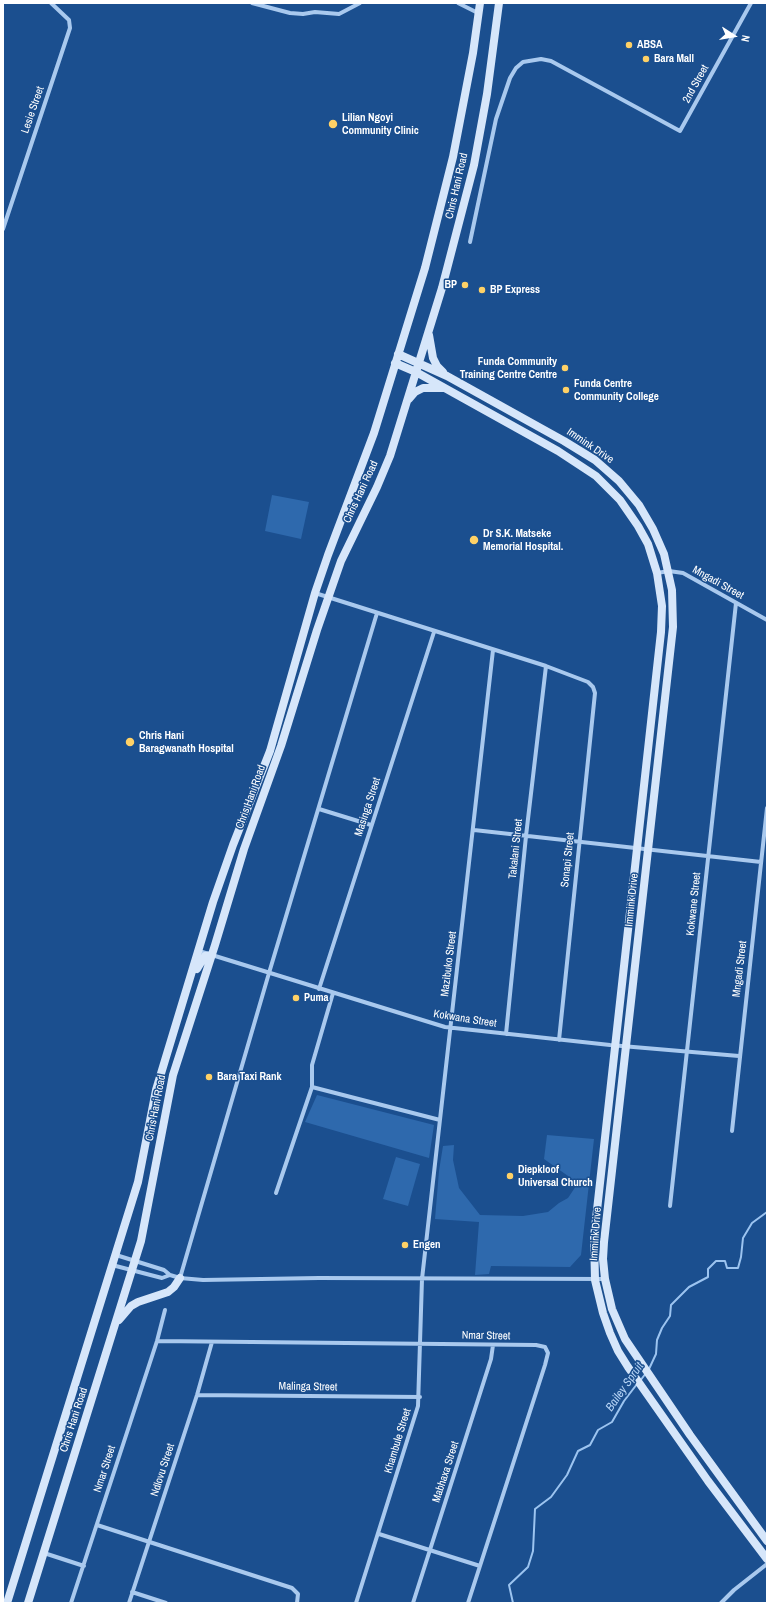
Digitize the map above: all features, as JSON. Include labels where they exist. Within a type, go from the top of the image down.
[{"type":"main road","name":"Chris Hani Road","points":[[7,1603],[138,1182],[156,1090],[199,951],[233,845],[270,751],[328,554],[374,433],[425,268],[440,214],[454,150],[473,53],[480,3]]},
{"type":"main road","name":"Chris Hani Road","points":[[28,1603],[116,1326],[144,1230],[173,1076],[212,955],[249,831],[281,746],[341,561],[377,487],[390,456],[429,331],[454,246],[474,165],[487,94],[499,3]]},
{"type":"main road","points":[[429,331],[431,352],[435,363],[447,376]]},
{"type":"main road","name":"Immink Drive","points":[[398,354],[419,362],[447,376],[572,446],[604,467],[631,494],[646,516],[660,544],[669,571],[674,604],[673,627],[604,1242],[603,1258],[605,1279],[612,1309],[625,1339],[660,1393],[767,1541]]},
{"type":"main road","name":"Immink Drive","points":[[396,363],[416,372],[558,451],[596,476],[620,500],[635,521],[648,544],[658,574],[662,606],[661,632],[594,1237],[595,1280],[603,1313],[618,1351],[638,1382],[739,1523],[767,1559]]},
{"type":"main road","points":[[406,403],[418,390],[427,387],[443,388]]},
{"type":"main road","points":[[183,1003],[201,961],[205,956],[212,955]]},
{"type":"main road","points":[[116,1326],[131,1306],[138,1302],[168,1292],[174,1287],[180,1278]]},
{"type":"street","name":"Lesie Street","points":[[3,229],[70,28],[69,20],[51,3]]},
{"type":"street","points":[[252,3],[290,13],[303,14],[315,12],[339,14],[360,3]]},
{"type":"street","points":[[458,3],[479,14]]},
{"type":"street","name":"2nd Street","points":[[470,242],[496,119],[510,78],[516,68],[523,62],[541,59],[558,64],[680,131],[751,3]]},
{"type":"street","points":[[658,574],[669,571]]},
{"type":"street","name":"Mngadi Street","points":[[669,571],[679,572],[688,576],[767,620]]},
{"type":"street","points":[[316,593],[434,632],[546,666]]},
{"type":"street","name":"Kokwane Street","points":[[670,1206],[736,603]]},
{"type":"street","points":[[180,1278],[269,973],[377,613]]},
{"type":"street","name":"Masinga Street","points":[[319,988],[434,632]]},
{"type":"street","name":"Mazibuko Street","points":[[422,1279],[474,830],[493,650]]},
{"type":"street","name":"Sonapi Street","points":[[546,666],[591,684],[594,693],[559,1040]]},
{"type":"street","name":"Takalani Street","points":[[506,1034],[526,836],[546,666]]},
{"type":"street","name":"Mngadi Street","points":[[732,1131],[767,808]]},
{"type":"street","points":[[319,809],[371,825]]},
{"type":"street","points":[[474,830],[761,862]]},
{"type":"street","name":"Kokwana Street","points":[[199,951],[436,1025],[451,1028],[615,1046],[739,1056]]},
{"type":"street","points":[[276,1193],[312,1087],[312,1065],[333,993]]},
{"type":"street","points":[[312,1087],[440,1120]]},
{"type":"street","points":[[115,1255],[164,1270],[170,1275],[180,1278],[203,1280],[605,1279]]},
{"type":"street","points":[[112,1265],[162,1278],[170,1275]]},
{"type":"street","name":"Khambule Street","points":[[356,1603],[417,1414],[420,1397],[422,1279]]},
{"type":"street","name":"Nmar Street","points":[[71,1603],[157,1341],[165,1310]]},
{"type":"street","name":"Nmar Street","points":[[157,1341],[542,1346],[547,1350],[548,1357],[468,1603]]},
{"type":"street","name":"Ndlovu Street","points":[[129,1603],[197,1395],[212,1342]]},
{"type":"street","name":"Mabhaxa Street","points":[[413,1603],[491,1360],[493,1345]]},
{"type":"street","name":"Malinga Street","points":[[197,1395],[420,1397]]},
{"type":"street","points":[[97,1525],[292,1588],[298,1594],[297,1603]]},
{"type":"street","points":[[379,1534],[480,1566]]},
{"type":"street","points":[[44,1553],[84,1566]]},
{"type":"street","points":[[724,1602],[767,1564]]},
{"type":"street","points":[[132,1592],[166,1603]]},
{"type":"shaded area","points":[[272,495],[309,502],[301,539],[265,531]]},
{"type":"shaded area","points":[[317,1095],[434,1125],[429,1158],[305,1122]]},
{"type":"shaded area","points":[[547,1135],[594,1139],[581,1255],[570,1267],[491,1266],[489,1274],[475,1275],[479,1222],[435,1219],[439,1171],[443,1146],[454,1145],[453,1160],[459,1188],[480,1215],[523,1216],[548,1212],[568,1198],[578,1183],[544,1159]]},
{"type":"shaded area","points":[[396,1157],[420,1164],[408,1206],[383,1199]]},
{"type":"waterway","name":"Bailey Spruit","points":[[649,1369],[656,1354],[657,1340],[662,1328],[670,1316],[671,1305],[689,1287],[708,1277],[708,1269],[716,1261],[725,1261],[727,1268],[738,1268],[743,1238],[752,1223],[767,1212]]},
{"type":"waterway","name":"Bailey Spruit","points":[[640,1381],[646,1373]]},
{"type":"waterway","name":"Bailey Spruit","points":[[513,1603],[509,1585],[528,1567],[533,1551],[535,1509],[551,1497],[567,1475],[578,1451],[590,1445],[598,1430],[612,1422],[624,1401],[637,1384]]},
{"type":"place","name":"ABSA","points":[[629,45]]},
{"type":"place","name":"Bara Mall","points":[[646,59]]},
{"type":"place","name":"Lilian Ngoyi Community Clinic","points":[[333,124]]},
{"type":"place","name":"BP","points":[[465,285]]},
{"type":"place","name":"BP Express","points":[[482,290]]},
{"type":"place","name":"Funda Community Training Centre Centre","points":[[565,368]]},
{"type":"place","name":"Funda Centre Community College","points":[[566,390]]},
{"type":"place","name":"Dr S.K. Matseke Memorial Hospital.","points":[[474,540]]},
{"type":"place","name":"Chris Hani Baragwanath Hospital","points":[[130,742]]},
{"type":"place","name":"Puma","points":[[296,998]]},
{"type":"place","name":"Bara Taxi Rank","points":[[209,1077]]},
{"type":"place","name":"Diepkloof Universal Church","points":[[510,1176]]},
{"type":"place","name":"Engen","points":[[405,1245]]}]
